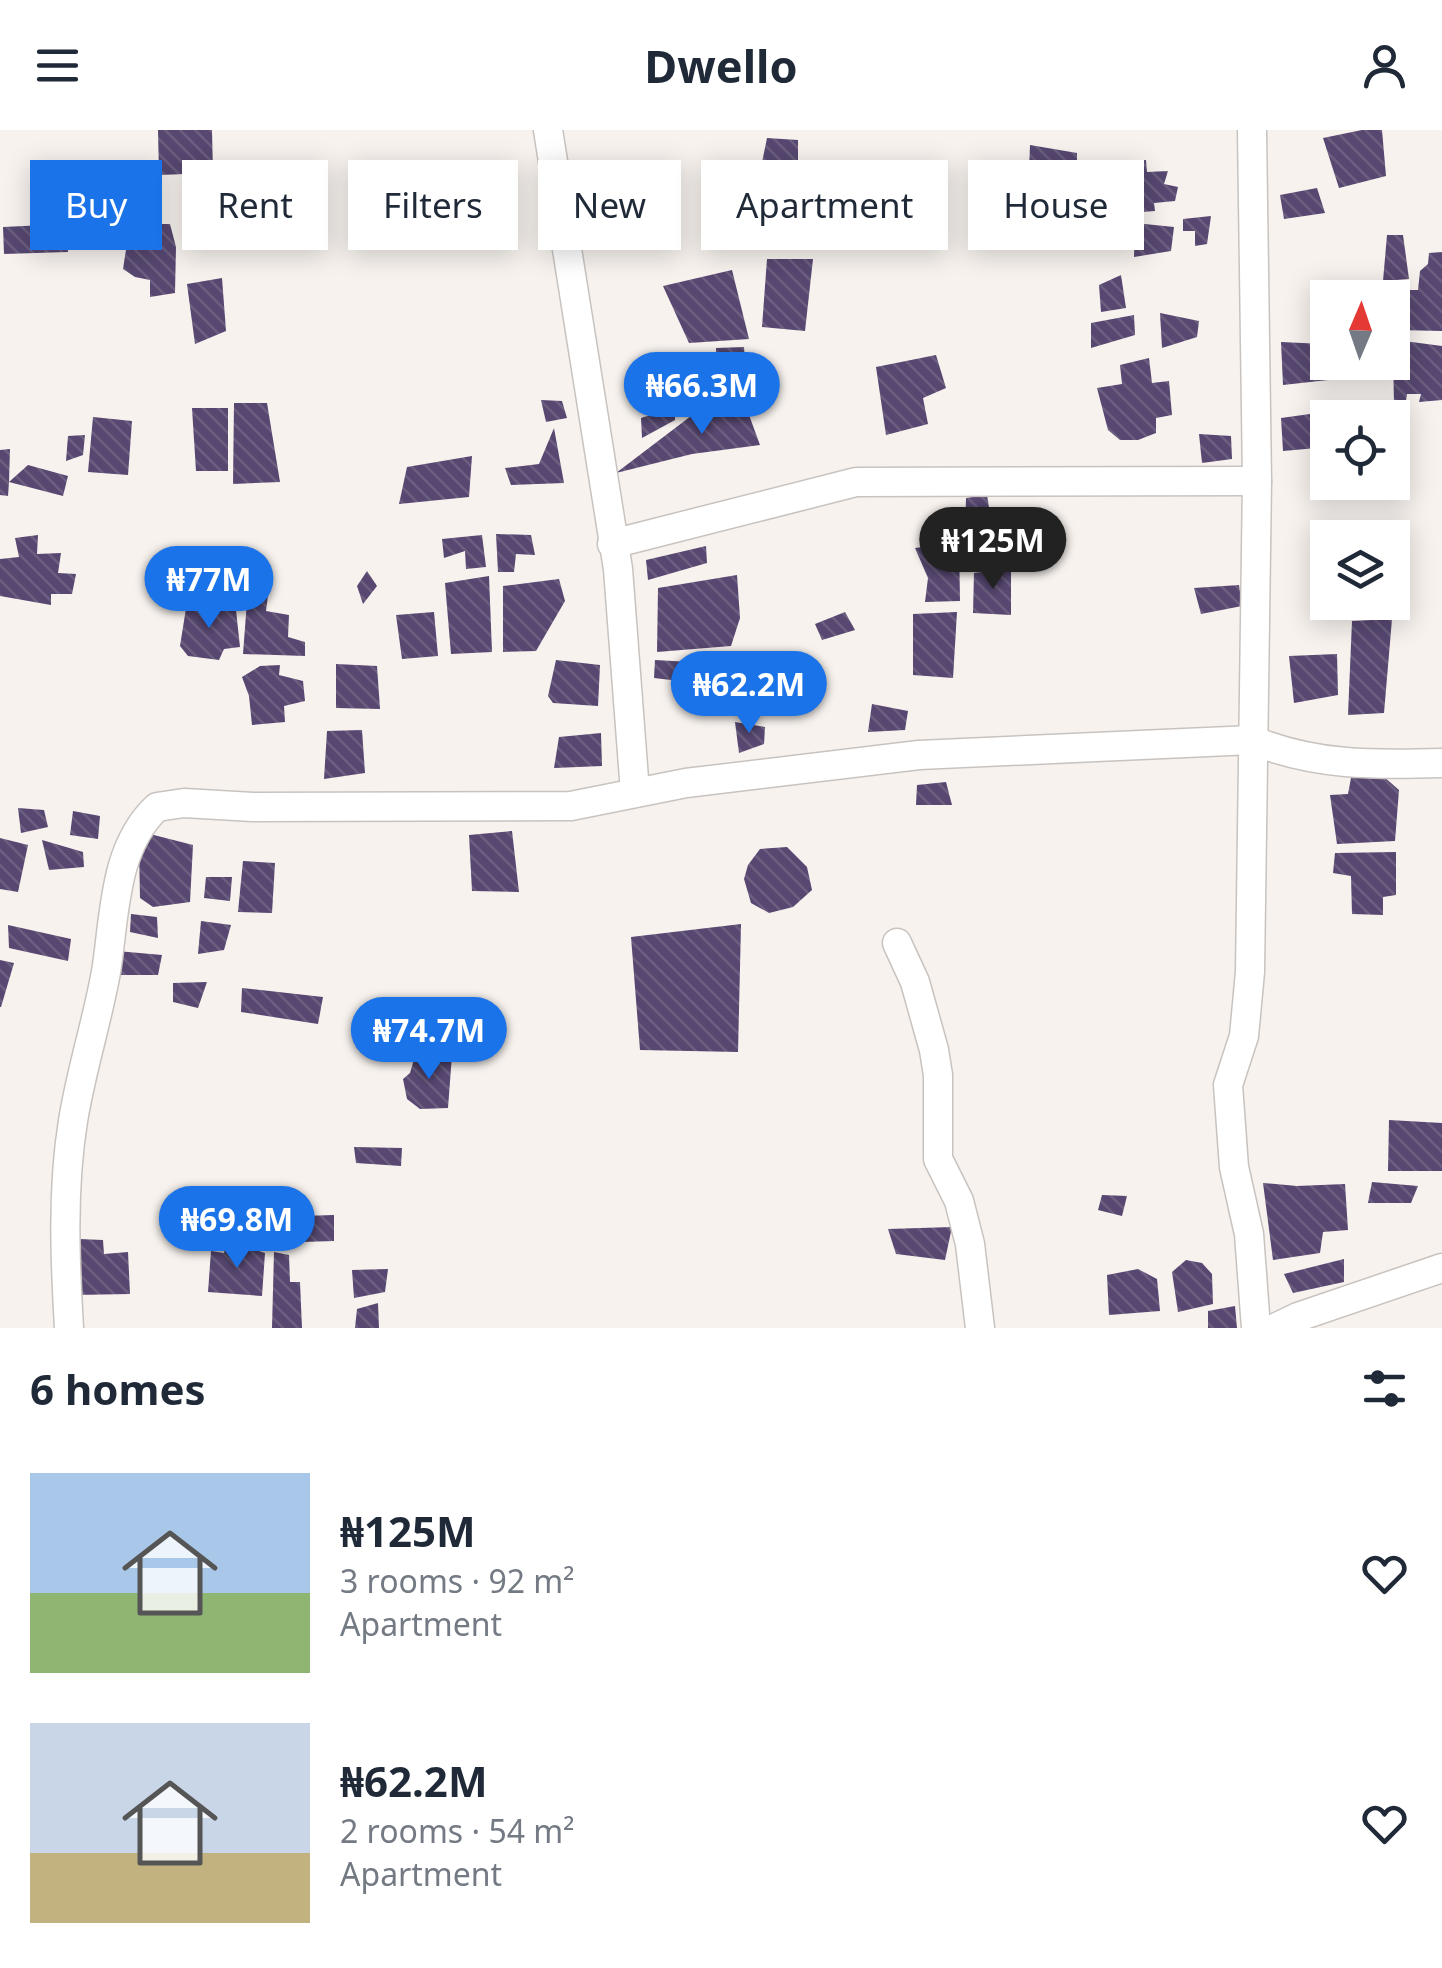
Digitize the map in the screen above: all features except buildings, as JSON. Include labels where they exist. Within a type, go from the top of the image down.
[{"type":"street","points":[[548,130],[618,569],[635,792]]},
{"type":"street","points":[[1252,130],[1257,480],[1250,972],[1244,1036],[1228,1085],[1234,1167],[1249,1234],[1256,1328]]},
{"type":"street","points":[[612,544],[856,482],[1257,480]]},
{"type":"street","points":[[68,1328],[66,1194],[72,1122],[105,976],[121,874],[131,838],[156,807],[571,806],[686,783],[919,754],[1252,740],[1281,752],[1336,764],[1442,763]]},
{"type":"street","points":[[897,944],[927,1019],[938,1075],[938,1159],[959,1200],[970,1244],[980,1328]]},
{"type":"street","points":[[1276,1328],[1442,1268]]}]
